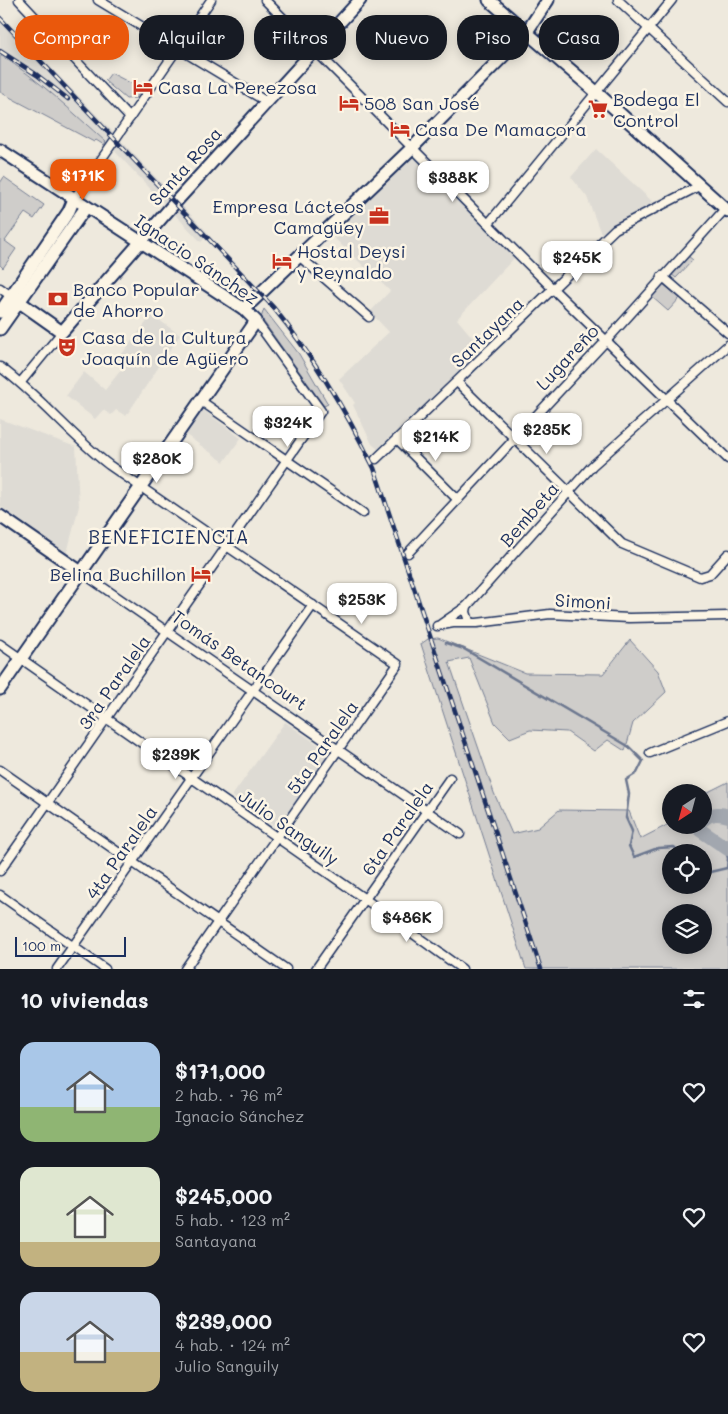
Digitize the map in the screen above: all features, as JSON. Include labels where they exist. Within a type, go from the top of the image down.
[{"type":"street","points":[[19,0],[130,118]]},
{"type":"street","points":[[98,0],[139,25]]},
{"type":"street","points":[[200,15],[211,0]]},
{"type":"street","points":[[266,0],[280,15]]},
{"type":"street","name":"Santa Rosa","points":[[346,16],[360,0]]},
{"type":"street","points":[[489,0],[506,15]]},
{"type":"street","points":[[529,28],[548,0]]},
{"type":"street","points":[[618,0],[728,102]]},
{"type":"street","points":[[489,223],[672,0]]},
{"type":"street","points":[[529,35],[596,91],[699,186],[727,209]]},
{"type":"street","points":[[74,214],[74,199],[169,60]]},
{"type":"street","points":[[197,60],[267,102]]},
{"type":"street","name":"Santa Rosa","points":[[21,382],[141,242],[307,60]]},
{"type":"street","points":[[324,60],[554,290],[728,459]]},
{"type":"street","points":[[244,309],[413,147],[499,60]]},
{"type":"street","name":"Ignacio Sánchez","points":[[0,150],[244,309],[256,321],[321,411]]},
{"type":"street","name":"Santayana","points":[[376,459],[554,290],[615,229],[699,186]]},
{"type":"street","points":[[0,329],[15,298],[74,214],[86,207]]},
{"type":"street","name":"Lugareño","points":[[408,553],[606,341],[662,276],[727,209]]},
{"type":"street","points":[[299,256],[369,317]]},
{"type":"street","points":[[662,276],[728,333]]},
{"type":"street","points":[[0,288],[62,332]]},
{"type":"street","points":[[0,312],[15,298]]},
{"type":"street","points":[[0,689],[256,321]]},
{"type":"street","name":"Bembeta","points":[[437,626],[467,606],[592,466],[666,398],[728,345]]},
{"type":"street","points":[[0,367],[21,382],[95,454],[313,605]]},
{"type":"street","points":[[457,382],[622,544],[700,577],[710,574],[728,554]]},
{"type":"street","points":[[201,400],[363,513]]},
{"type":"street","name":"3ra Paralela","points":[[0,871],[321,411]]},
{"type":"street","points":[[398,440],[458,500]]},
{"type":"street","name":"Tomás Betancourt","points":[[0,516],[460,834]]},
{"type":"street","name":"5ta Paralela","points":[[185,969],[398,664],[313,605]]},
{"type":"street","name":"4ta Paralela","points":[[56,969],[313,605]]},
{"type":"street","points":[[467,606],[466,612],[470,621]]},
{"type":"street","name":"Simoni","points":[[437,626],[550,614],[629,618],[728,616]]},
{"type":"street","name":"Julio Sanguily","points":[[0,644],[277,837],[462,969]]},
{"type":"street","points":[[650,753],[728,721]]},
{"type":"street","points":[[0,770],[286,969]]},
{"type":"street","name":"6ta Paralela","points":[[316,969],[450,778]]},
{"type":"street","points":[[0,895],[105,969]]},
{"type":"shaded area","points":[[0,15],[15,31],[15,60],[43,60],[209,234],[201,242],[106,142],[16,65],[0,55]]},
{"type":"shaded area","points":[[0,55],[28,74],[55,96],[106,142],[104,145],[96,140],[94,142],[0,92]]},
{"type":"shaded area","points":[[111,73],[142,89],[136,98],[126,99],[105,81]]},
{"type":"shaded area","points":[[596,149],[655,204],[601,234],[587,197],[571,177]]},
{"type":"shaded area","points":[[412,153],[516,256],[457,319],[482,349],[378,449],[372,444],[353,405],[355,403],[339,379],[389,332],[370,312],[390,291],[332,236]]},
{"type":"shaded area","points":[[69,171],[80,179],[72,191],[60,183]]},
{"type":"shaded area","points":[[4,177],[44,205],[34,219],[25,213],[5,241],[16,249],[3,268],[0,265],[0,183]]},
{"type":"shaded area","points":[[688,256],[693,260],[676,278],[671,274]]},
{"type":"shaded area","points":[[663,284],[680,298],[668,311],[652,297]]},
{"type":"shaded area","points":[[264,309],[299,354],[328,404],[324,406],[261,318]]},
{"type":"shaded area","points":[[152,315],[180,335],[126,416],[116,410],[111,415],[103,410],[95,419],[66,396],[84,372],[105,390],[125,365],[118,359]]},
{"type":"shaded area","points":[[203,410],[241,438],[224,462],[186,435]]},
{"type":"shaded area","points":[[0,419],[76,447],[79,506],[67,553],[0,506]]},
{"type":"shaded area","points":[[438,638],[525,673],[603,674],[630,640],[658,671],[666,692],[633,723],[625,751],[608,740],[594,751],[567,732],[530,730],[510,738],[495,723],[469,658],[449,662],[494,793],[512,834],[538,828],[559,810],[629,811],[640,839],[662,828],[662,834],[712,834],[712,790],[728,782],[728,969],[526,969],[421,644],[428,639]]},
{"type":"shaded area","points":[[285,722],[330,753],[277,828],[232,796]]},
{"type":"waterway","points":[[446,643],[464,649],[628,746],[643,761],[637,773],[626,780],[629,794],[626,818],[632,831],[629,846],[634,857],[662,848]]},
{"type":"waterway","points":[[712,815],[722,814],[728,816]]},
{"type":"waterway","points":[[706,834],[728,849]]},
{"type":"waterway","points":[[712,872],[727,868],[728,858],[724,846]]},
{"type":"railway","points":[[0,18],[273,307],[315,364],[352,426],[374,468],[541,969]]},
{"type":"railway","points":[[0,51],[37,75],[68,99]]},
{"type":"place","name":"Casa La Perezosa","points":[[143,87]]},
{"type":"place","name":"508 San José","points":[[349,103]]},
{"type":"place","name":"Bodega El Control","points":[[598,109]]},
{"type":"place","name":"Casa De Mamacora","points":[[400,129]]},
{"type":"place","name":"Empresa Lácteos Camagüey","points":[[379,216]]},
{"type":"place","name":"Hostal Deysi y Reynaldo","points":[[282,261]]},
{"type":"place","name":"Banco Popular de Ahorro","points":[[58,299]]},
{"type":"place","name":"Casa de la Cultura Joaquín de Agüero","points":[[67,347]]},
{"type":"place","name":"Belina Buchillon","points":[[201,574]]},
{"type":"district","name":"BENEFICIENCIA","points":[[169,536]]}]
